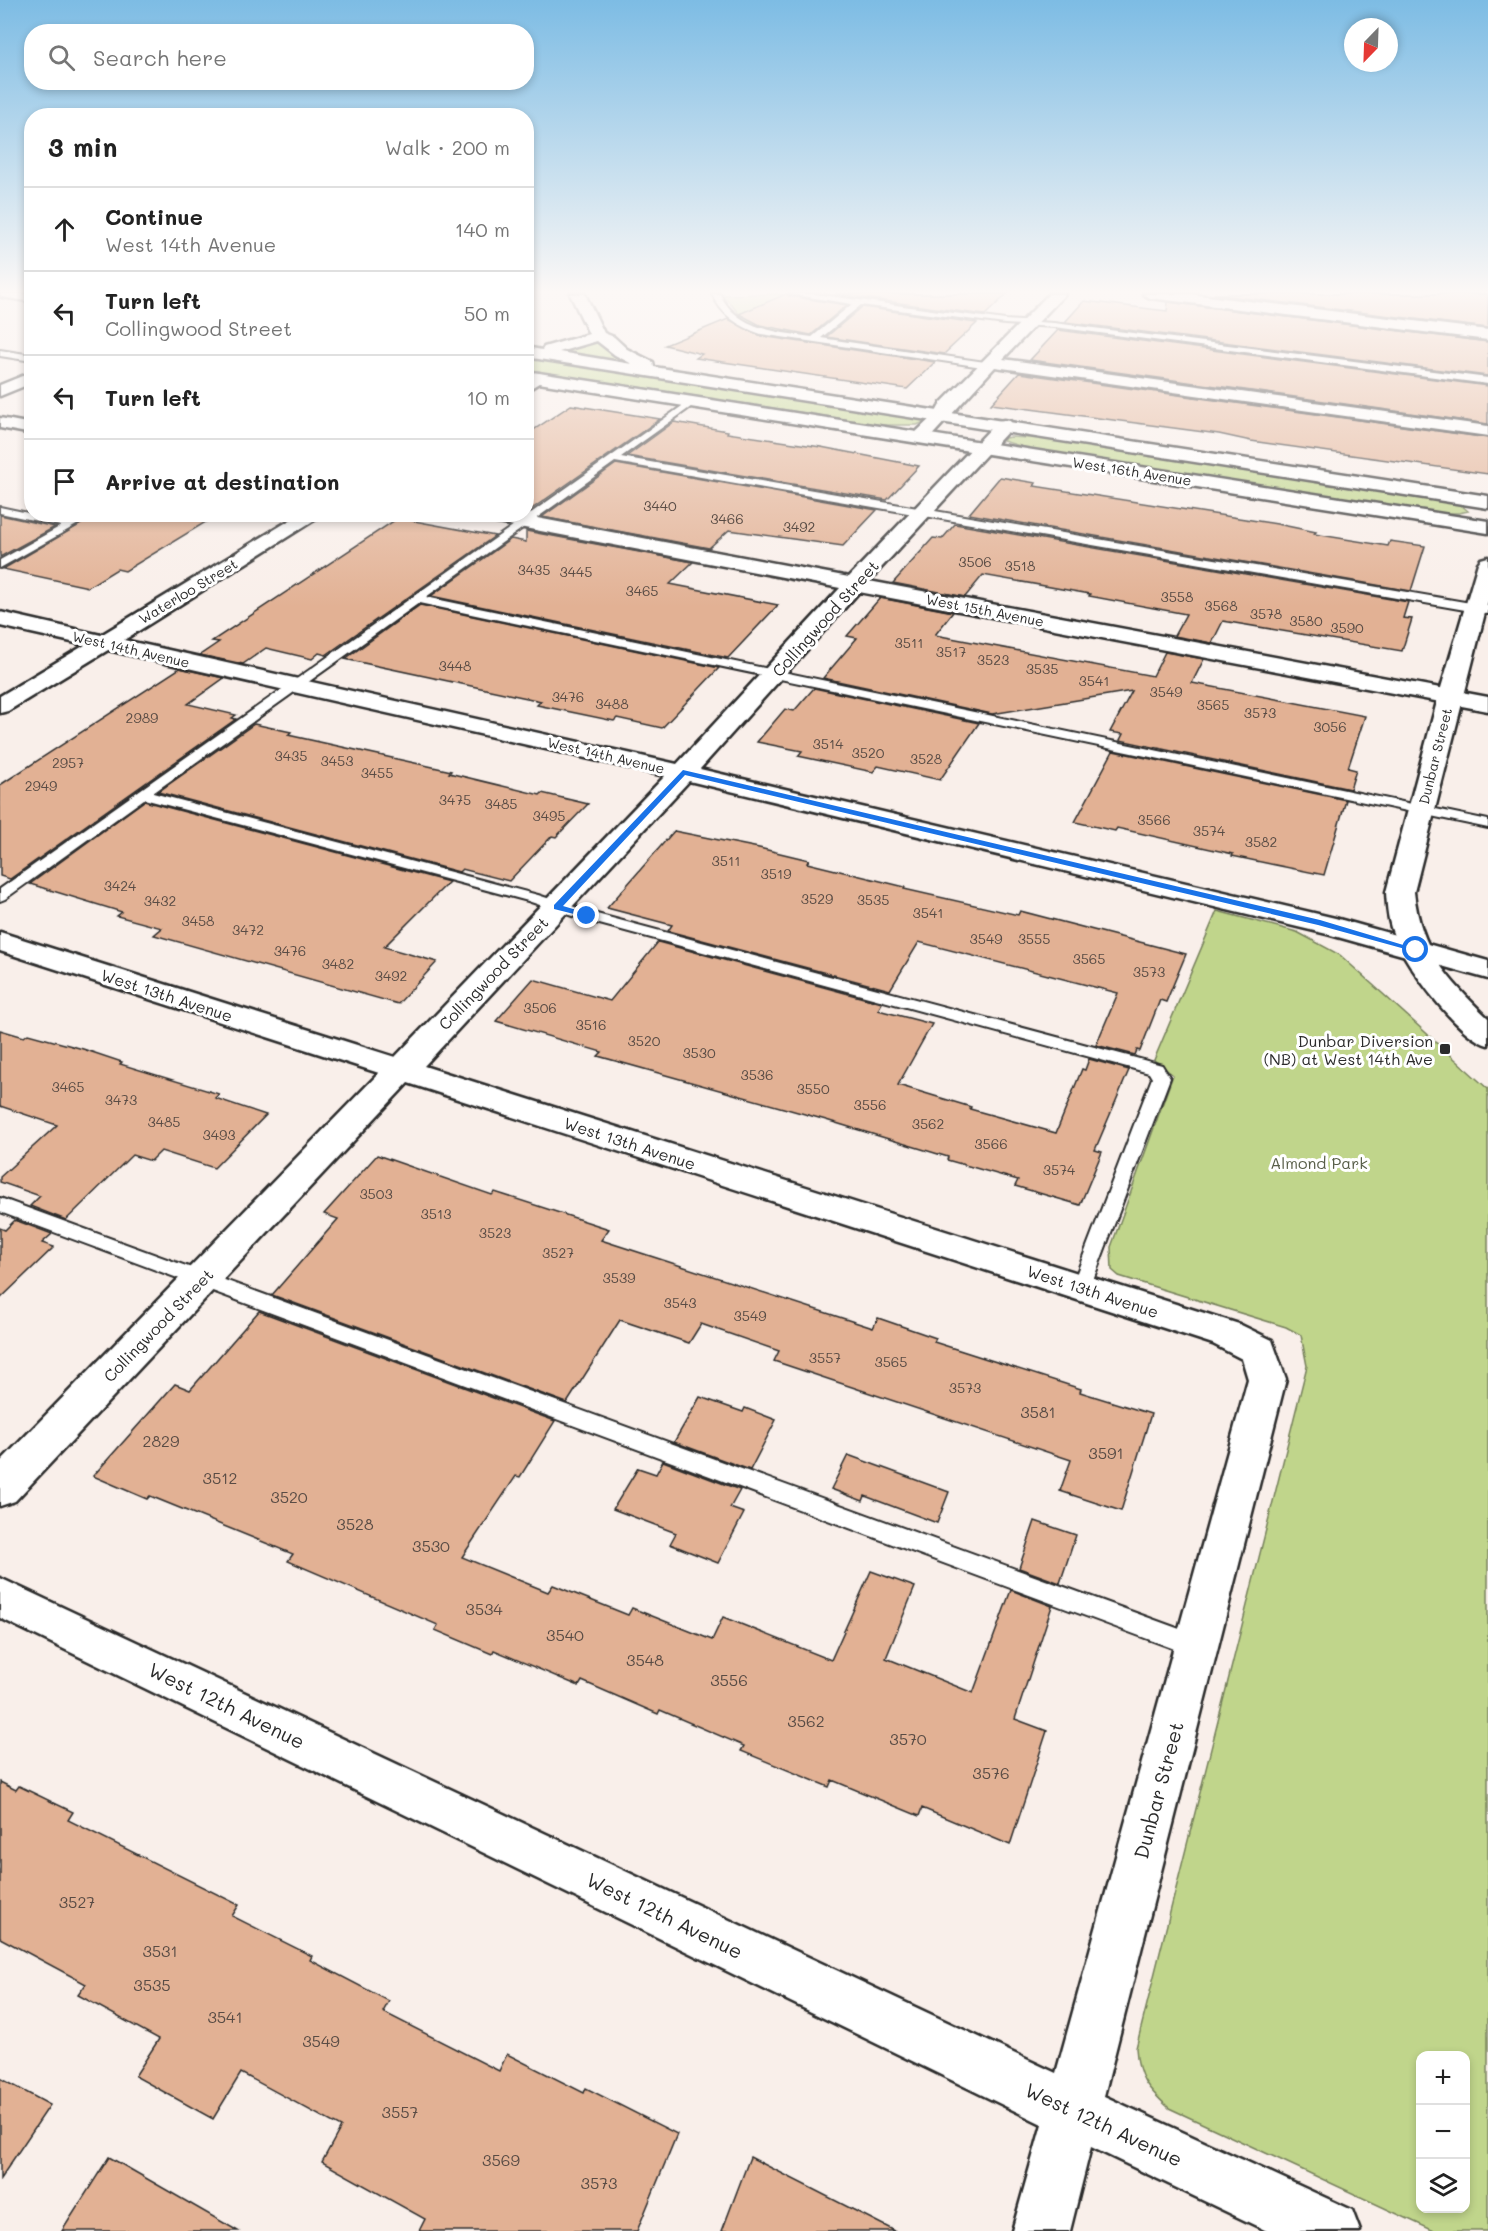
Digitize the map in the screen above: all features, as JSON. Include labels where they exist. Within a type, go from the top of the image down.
[{"type":"street","name":"West 16th Avenue","points":[[664,398],[1488,527]]},
{"type":"street","name":"West 16th Avenue","points":[[828,398],[1488,502]]},
{"type":"street","points":[[920,438],[943,416],[956,398]]},
{"type":"street","points":[[1248,398],[1488,431]]},
{"type":"street","points":[[0,423],[24,428]]},
{"type":"street","name":"Collingwood Street","points":[[0,1489],[557,907],[1004,425]]},
{"type":"street","name":"Waterloo Street","points":[[0,706],[302,522]]},
{"type":"street","name":"West 15th Avenue","points":[[524,522],[1488,704]]},
{"type":"street","name":"Dunbar Street","points":[[1488,563],[1482,609],[1450,698],[1400,892],[1403,920],[1416,950],[1445,993],[1488,1035]]},
{"type":"street","name":"West 14th Avenue","points":[[0,619],[683,772],[1320,923],[1488,970]]},
{"type":"street","name":"West 13th Avenue","points":[[0,941],[1226,1334],[1258,1350]]},
{"type":"street","name":"Dunbar Street","points":[[1041,2231],[1267,1379],[1258,1350]]},
{"type":"street","name":"West 12th Avenue","points":[[0,1597],[1331,2231]]},
{"type":"lane","points":[[534,515],[692,402]]},
{"type":"lane","points":[[615,459],[1482,609]]},
{"type":"lane","points":[[0,510],[24,515]]},
{"type":"lane","points":[[57,522],[71,525]]},
{"type":"lane","points":[[0,565],[76,522]]},
{"type":"lane","points":[[0,896],[524,522]]},
{"type":"lane","points":[[418,599],[1488,824]]},
{"type":"lane","points":[[144,795],[533,898],[557,907],[1156,1069],[1161,1078],[1081,1288]]},
{"type":"lane","points":[[0,1205],[1196,1646]]},
{"type":"green space","points":[[709,398],[797,398],[929,420],[917,425],[883,425]]},
{"type":"green space","points":[[1011,437],[1077,441],[1431,497],[1461,505],[1468,511],[1430,513],[1042,452],[1003,441]]},
{"type":"green space","name":"Almond Park","points":[[1217,911],[1297,932],[1340,955],[1488,1089],[1488,2231],[1434,2231],[1169,2108],[1149,2088],[1139,2067],[1136,2048],[1307,1366],[1301,1335],[1286,1327],[1119,1276],[1112,1270],[1111,1247],[1173,1075],[1154,1060]]},
{"type":"building","points":[[996,398],[1200,398],[1488,438],[1488,474],[1251,441],[1219,434],[991,404]]},
{"type":"building","points":[[1303,398],[1488,398],[1488,424]]},
{"type":"building","points":[[571,405],[660,419],[534,507],[534,430]]},
{"type":"building","points":[[674,422],[919,466],[887,500],[627,456]]},
{"type":"building","points":[[616,464],[877,510],[843,546],[729,530],[709,548],[542,517]]},
{"type":"building","points":[[1000,477],[1036,483],[1034,486],[1277,524],[1316,532],[1314,534],[1388,546],[1390,541],[1425,546],[1411,591],[969,514]]},
{"type":"building","points":[[0,515],[55,527],[0,557]]},
{"type":"building","points":[[84,522],[206,522],[125,571],[117,569],[88,587],[3,569]]},
{"type":"building","points":[[392,522],[420,522],[495,536],[326,655],[319,653],[312,659],[266,648],[243,664],[200,655],[219,642],[212,641]]},
{"type":"building","points":[[955,524],[1408,602],[1403,618],[1412,619],[1402,651],[1223,621],[1212,643],[1174,636],[1186,614],[1089,596],[1090,594],[983,575],[965,597],[893,583],[933,538],[942,539]]},
{"type":"building","points":[[526,531],[693,562],[670,584],[778,605],[728,658],[431,596],[511,539],[526,542]]},
{"type":"building","points":[[880,598],[953,612],[935,635],[1153,676],[1165,652],[1204,659],[1192,683],[1365,716],[1348,768],[1356,770],[1350,789],[1120,740],[1123,734],[1110,732],[1132,691],[992,714],[823,678],[857,638],[847,636]]},
{"type":"building","points":[[420,605],[719,668],[662,728],[617,718],[614,721],[537,705],[541,701],[345,659]]},
{"type":"building","points":[[180,668],[224,678],[188,704],[236,715],[232,718],[236,719],[10,879],[0,876],[0,785]]},
{"type":"building","points":[[814,688],[979,723],[940,780],[878,766],[873,772],[798,756],[802,751],[757,742],[785,709],[794,711]]},
{"type":"building","points":[[254,724],[291,732],[288,735],[451,771],[449,773],[540,795],[542,793],[588,804],[556,837],[552,836],[509,881],[462,869],[459,872],[158,792]]},
{"type":"building","points":[[1113,751],[1346,800],[1324,875],[1232,856],[1233,854],[1117,828],[1115,831],[1075,822]]},
{"type":"building","points":[[144,801],[449,882],[384,947],[437,962],[398,1004],[154,935],[162,928],[117,916],[122,912],[30,884]]},
{"type":"building","points":[[674,831],[809,860],[807,863],[905,887],[904,889],[1018,915],[1020,911],[1186,954],[1166,1002],[1160,1000],[1140,1051],[1137,1050],[1135,1055],[1096,1045],[1118,993],[919,942],[890,990],[668,931],[672,925],[607,908]]},
{"type":"building","points":[[658,942],[882,1003],[878,1010],[932,1024],[898,1085],[971,1107],[970,1109],[1056,1133],[1082,1069],[1085,1070],[1089,1059],[1129,1070],[1095,1150],[1102,1152],[1080,1205],[1015,1186],[1018,1180],[947,1160],[948,1157],[598,1056],[602,1052],[496,1021],[533,979],[610,1001]]},
{"type":"building","points":[[0,1030],[24,1037],[28,1034],[83,1049],[122,1062],[120,1064],[219,1094],[215,1098],[266,1115],[214,1168],[161,1151],[151,1161],[132,1155],[66,1220],[30,1206],[40,1196],[0,1182],[0,1177],[57,1125],[0,1106]]},
{"type":"building","points":[[377,1155],[492,1195],[495,1192],[609,1229],[601,1240],[873,1328],[878,1318],[936,1338],[934,1342],[1151,1414],[1121,1511],[1060,1491],[1071,1460],[774,1361],[779,1351],[701,1324],[689,1343],[620,1320],[567,1403],[272,1295],[338,1219],[324,1214]]},
{"type":"building","points":[[15,1220],[52,1234],[42,1243],[54,1247],[0,1299],[0,1228],[5,1230]]},
{"type":"building","points":[[259,1311],[555,1421],[520,1477],[516,1476],[462,1557],[548,1592],[553,1585],[628,1615],[632,1608],[712,1640],[723,1617],[831,1660],[871,1571],[915,1587],[886,1658],[973,1693],[1011,1590],[1052,1606],[1015,1719],[1047,1731],[1010,1845],[922,1808],[919,1816],[832,1780],[829,1787],[741,1751],[744,1746],[660,1710],[658,1714],[582,1681],[579,1686],[494,1650],[492,1654],[435,1630],[438,1625],[288,1561],[293,1554],[150,1496],[147,1499],[93,1476],[175,1384],[190,1390]]},
{"type":"building","points":[[700,1397],[743,1412],[745,1408],[776,1420],[750,1470],[674,1442]]},
{"type":"building","points":[[848,1455],[949,1492],[937,1523],[865,1496],[863,1501],[831,1489]]},
{"type":"building","points":[[663,1461],[740,1490],[730,1508],[744,1513],[718,1563],[670,1544],[676,1533],[613,1509],[638,1468],[656,1474]]},
{"type":"building","points":[[1035,1521],[1076,1535],[1060,1583],[1019,1568]]},
{"type":"building","points":[[0,1782],[16,1790],[19,1786],[73,1812],[68,1820],[239,1905],[232,1916],[312,1956],[310,1960],[389,2001],[383,2012],[499,2071],[507,2054],[584,2093],[586,2088],[677,2134],[637,2231],[419,2231],[425,2219],[322,2162],[341,2127],[241,2073],[213,2119],[135,2076],[159,2039],[78,1995],[86,1984],[0,1938]]},
{"type":"building","points":[[0,2078],[50,2105],[0,2179]]},
{"type":"building","points":[[109,2157],[238,2231],[62,2231]]},
{"type":"building","points":[[750,2157],[895,2231],[722,2231]]},
{"type":"place","name":"Dunbar Diversion (NB) at West 14th Ave","points":[[1445,1049]]},
{"type":"route","points":[[587,916],[557,907],[683,772],[1320,923],[1416,950]]}]
